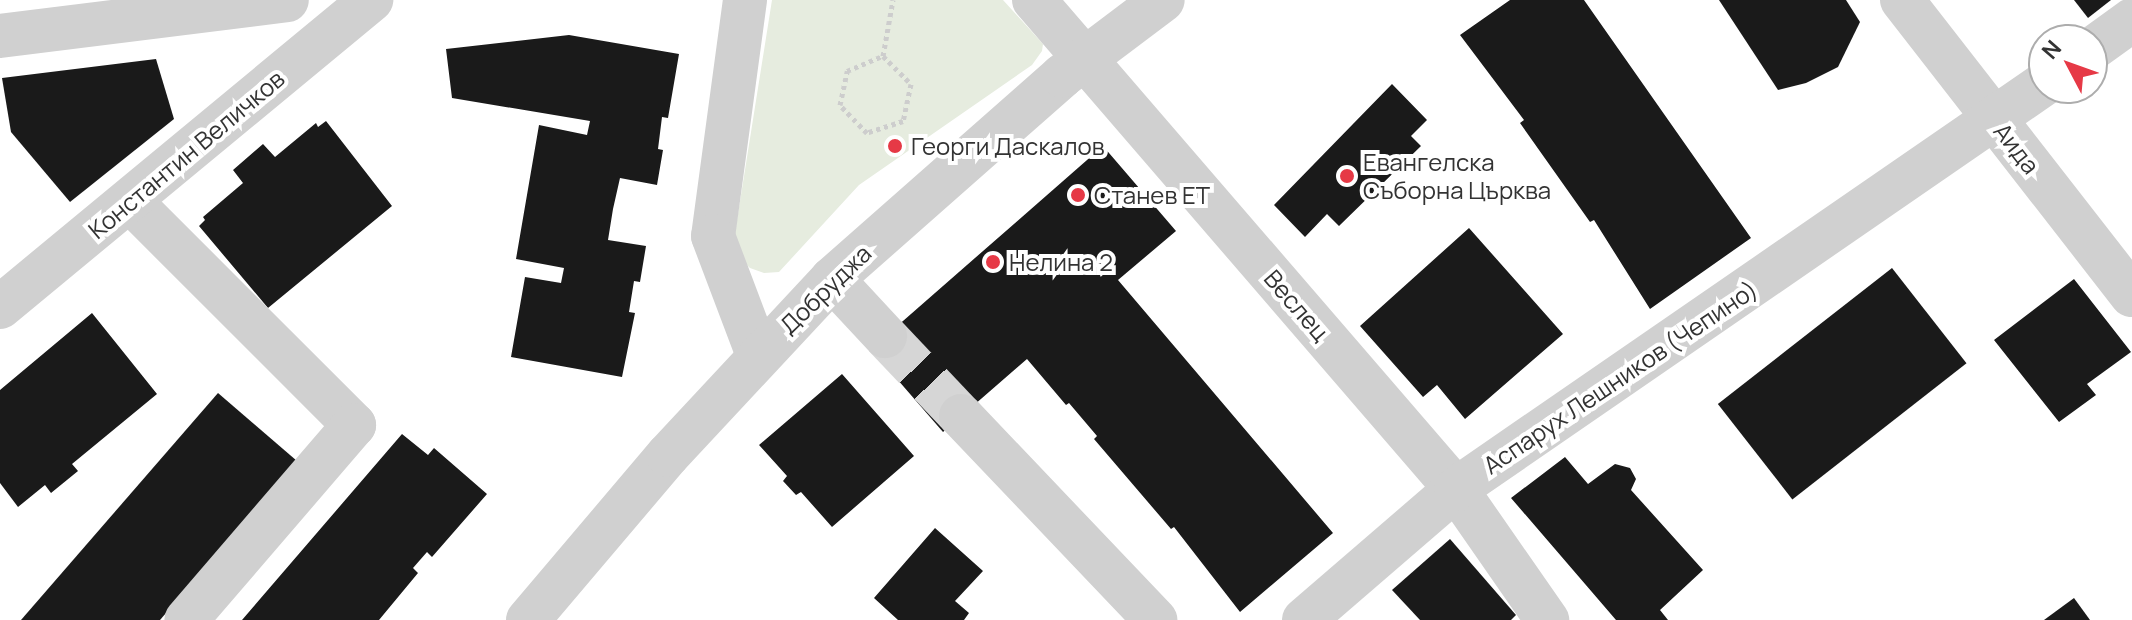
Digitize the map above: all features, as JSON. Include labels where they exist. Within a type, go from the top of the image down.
[{"type":"street","points":[[0,36],[287,0]]},
{"type":"street","name":"Константин Величков","points":[[0,307],[371,0]]},
{"type":"street","points":[[745,0],[713,236],[758,355]]},
{"type":"street","name":"Веслец","points":[[1034,0],[1456,489],[1547,620]]},
{"type":"street","name":"Добруджа","points":[[528,620],[758,355],[832,279],[1085,58],[1163,0]]},
{"type":"street","name":"Аида","points":[[1902,0],[2132,295]]},
{"type":"street","points":[[2108,37],[2132,20]]},
{"type":"street","name":"Аспарух Лешников (Чепино)","points":[[1304,620],[1456,489],[2028,96]]},
{"type":"street","points":[[130,201],[354,425],[186,620]]},
{"type":"street","points":[[832,279],[885,336]]},
{"type":"street","points":[[961,416],[1155,620]]},
{"type":"path","points":[[883,56],[893,0]]},
{"type":"path","points":[[883,56],[911,84],[909,96],[903,121],[867,133],[840,105],[847,71],[883,56]]},
{"type":"shaded area","points":[[772,0],[1003,0],[1043,44],[1042,51],[1032,65],[859,185],[779,272],[764,273],[750,268],[741,259],[734,239]]},
{"type":"building","points":[[1510,0],[1584,0],[1751,238],[1650,309],[1594,220],[1590,222],[1520,123],[1524,120],[1460,35]]},
{"type":"building","points":[[1719,0],[1846,0],[1860,22],[1838,67],[1806,83],[1778,90]]},
{"type":"building","points":[[2074,0],[2111,0],[2088,18]]},
{"type":"building","points":[[569,35],[679,54],[668,118],[662,117],[658,149],[663,150],[657,185],[620,178],[613,209],[608,240],[646,246],[640,282],[634,281],[629,312],[635,313],[622,377],[511,357],[525,277],[561,283],[564,268],[516,259],[539,125],[587,135],[590,121],[452,98],[446,49]]},
{"type":"building","points":[[156,59],[174,119],[70,202],[11,132],[2,78]]},
{"type":"building","name":"Евангелска Съборна Църква","points":[[1392,84],[1427,120],[1411,136],[1421,146],[1339,226],[1327,214],[1305,237],[1274,205]]},
{"type":"building","points":[[326,121],[392,206],[268,308],[199,226],[205,220],[203,217],[243,183],[233,170],[263,144],[275,157],[316,123],[318,127]]},
{"type":"building","points":[[1103,146],[1176,231],[1118,280],[1333,533],[1240,612],[1174,527],[1171,529],[1094,439],[1097,436],[1027,359],[943,432],[871,349]]},
{"type":"building","points":[[1469,228],[1563,334],[1465,419],[1437,385],[1423,397],[1360,326]]},
{"type":"building","points":[[1892,268],[1966,363],[1792,499],[1718,404]]},
{"type":"building","points":[[2074,279],[2131,352],[2087,384],[2096,395],[2059,422],[1994,340]]},
{"type":"building","points":[[92,313],[157,394],[72,464],[78,471],[51,493],[45,485],[18,507],[0,483],[0,390]]},
{"type":"building","points":[[842,374],[914,456],[832,527],[801,492],[796,495],[783,481],[787,476],[759,445]]},
{"type":"building","points":[[218,393],[297,461],[160,620],[21,620]]},
{"type":"building","points":[[402,434],[428,455],[434,448],[487,494],[432,557],[427,552],[413,568],[418,573],[379,620],[242,620]]},
{"type":"building","points":[[1565,457],[1588,484],[1615,464],[1630,468],[1636,479],[1631,490],[1703,570],[1660,610],[1668,620],[1616,620],[1511,498]]},
{"type":"building","points":[[935,528],[983,571],[955,601],[969,613],[964,620],[898,620],[874,598]]},
{"type":"building","points":[[1450,539],[1516,615],[1511,620],[1420,620],[1392,590]]},
{"type":"building","points":[[2074,598],[2090,620],[2044,620]]},
{"type":"tunnel","points":[[885,336],[961,416]]},
{"type":"place","name":"Георги Даскалов","points":[[895,146]]},
{"type":"place","name":"Евангелска Съборна Църква","points":[[1347,176]]},
{"type":"place","name":"Станев ЕТ","points":[[1078,195]]},
{"type":"place","name":"Нелина 2","points":[[993,262]]}]
